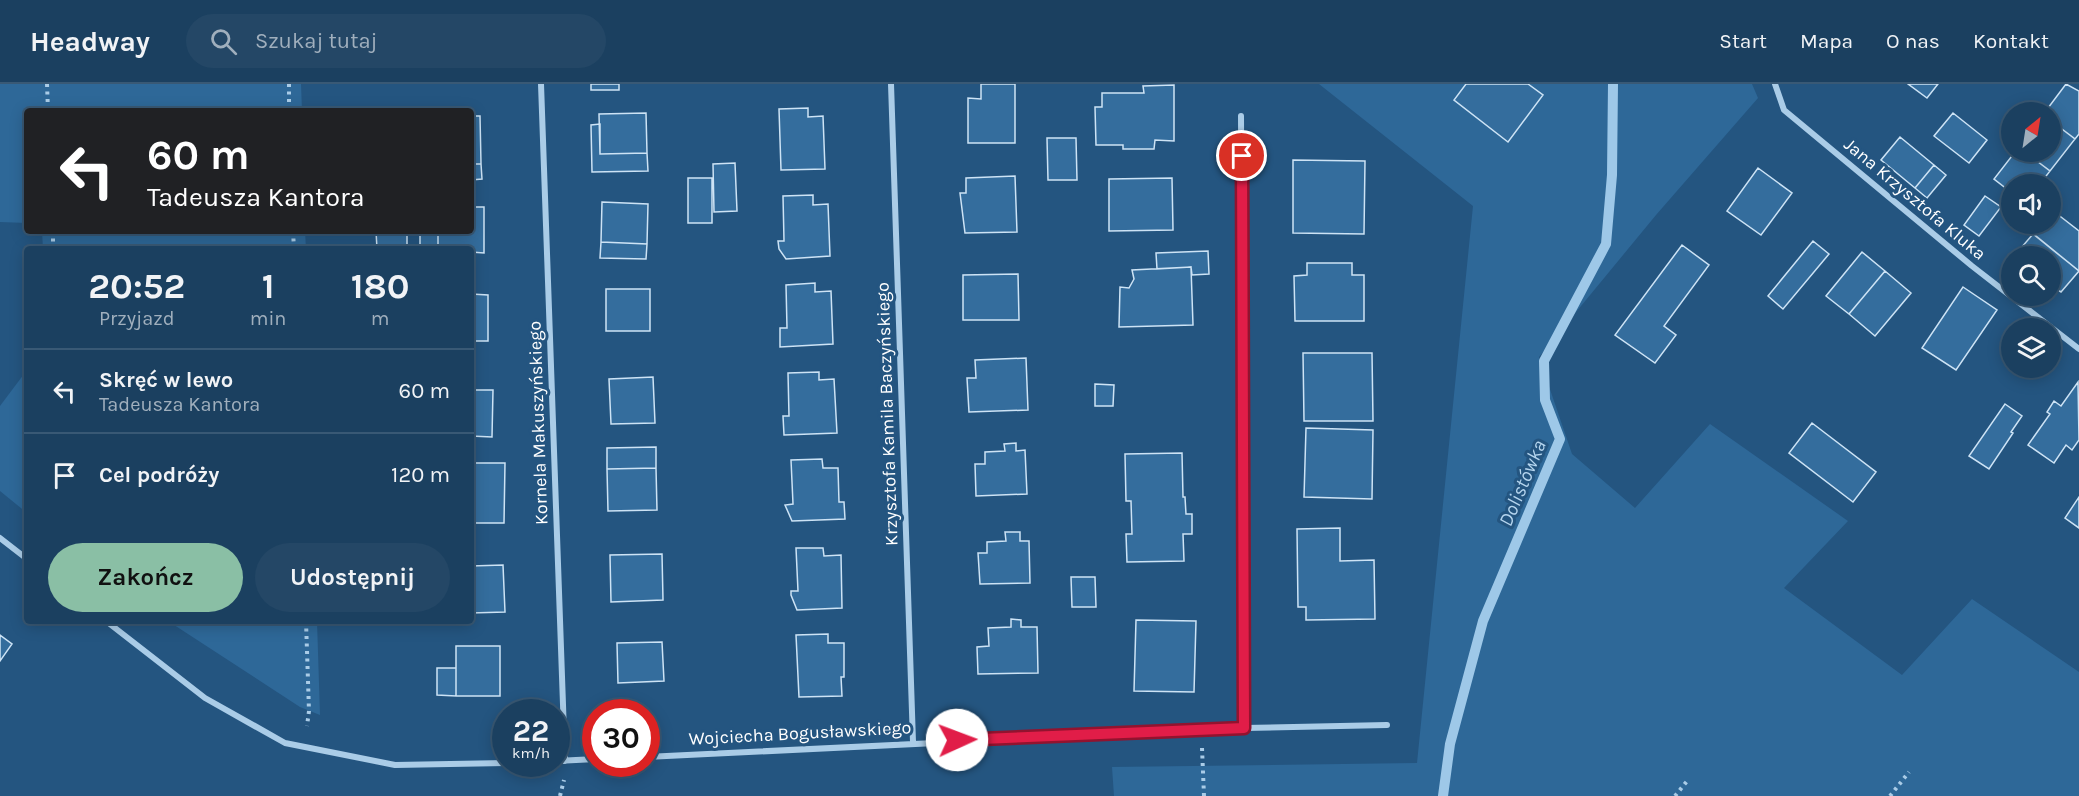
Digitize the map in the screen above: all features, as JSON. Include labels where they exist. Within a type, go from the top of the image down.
[{"type":"street","name":"Kornela Makuszyńskiego","points":[[541,84],[563,699]]},
{"type":"street","name":"Krzysztofa Kamila Baczyńskiego","points":[[891,84],[913,742]]},
{"type":"street","name":"Jana Krzysztofa Kluka","points":[[1775,84],[1784,110],[1972,266],[2079,349]]},
{"type":"street","points":[[1241,116],[1244,728]]},
{"type":"street","points":[[0,538],[24,557]]},
{"type":"street","points":[[110,624],[206,698],[285,743],[395,765],[492,763]]},
{"type":"street","name":"Wojciecha Bogusławskiego","points":[[660,756],[913,742],[1244,728],[1387,725]]},
{"type":"path","points":[[47,84],[48,108]]},
{"type":"path","points":[[289,84],[290,108]]},
{"type":"path","points":[[306,624],[309,711],[307,726]]},
{"type":"path","points":[[1202,766],[1204,796]]},
{"type":"path","points":[[1890,796],[1909,772]]},
{"type":"path","points":[[1675,796],[1688,780]]},
{"type":"shaded area","points":[[0,84],[301,84],[302,108],[24,108],[24,223],[0,222]]},
{"type":"shaded area","points":[[1319,84],[1752,84],[1758,98],[1656,215],[1539,357],[1572,454],[1635,508],[1710,424],[1848,521],[1784,588],[1902,675],[1972,599],[2079,672],[2079,796],[1114,796],[1112,767],[1417,763],[1473,206]]},
{"type":"shaded area","points":[[42,234],[305,234],[306,246],[43,246]]},
{"type":"shaded area","points":[[24,374],[24,511],[0,491],[0,406]]},
{"type":"shaded area","points":[[173,624],[317,624],[320,715],[300,707]]},
{"type":"building","points":[[591,84],[619,84],[619,90],[591,90]]},
{"type":"building","points":[[981,84],[1015,84],[1015,143],[968,143],[968,98],[981,99]]},
{"type":"building","points":[[1466,84],[1528,84],[1543,95],[1508,142],[1454,100]]},
{"type":"building","points":[[1908,84],[1938,84],[1927,98]]},
{"type":"building","points":[[2066,84],[2079,91],[2079,134],[2075,139],[2061,128],[2061,102],[2052,102]]},
{"type":"building","points":[[1174,85],[1174,141],[1155,140],[1154,149],[1123,149],[1123,145],[1096,145],[1095,107],[1102,107],[1102,93],[1144,93],[1143,86]]},
{"type":"building","points":[[808,108],[808,117],[823,116],[825,169],[781,170],[779,109]]},
{"type":"building","points":[[646,113],[647,153],[600,154],[599,114]]},
{"type":"building","points":[[1953,113],[1987,140],[1969,163],[1934,136]]},
{"type":"building","points":[[474,116],[480,116],[481,164],[474,164]]},
{"type":"building","points":[[600,124],[600,154],[647,153],[648,171],[592,172],[591,125]]},
{"type":"building","points":[[2061,128],[2075,139],[2061,157]]},
{"type":"building","points":[[1900,137],[1934,165],[1915,188],[1881,160]]},
{"type":"building","points":[[1047,138],[1076,138],[1077,180],[1048,180]]},
{"type":"building","points":[[1293,160],[1365,161],[1364,234],[1293,233]]},
{"type":"building","points":[[2007,162],[2038,162],[2050,171],[2048,174],[2001,174],[2001,184],[1994,179]]},
{"type":"building","points":[[2038,162],[2057,162],[2050,171]]},
{"type":"building","points":[[735,163],[737,211],[714,212],[713,164]]},
{"type":"building","points":[[474,164],[481,164],[482,179],[474,180]]},
{"type":"building","points":[[1934,165],[1946,175],[1927,198],[1915,188]]},
{"type":"building","points":[[1758,168],[1792,193],[1761,235],[1727,211]]},
{"type":"building","points":[[1015,176],[1017,232],[965,233],[960,193],[966,193],[966,178]]},
{"type":"building","points":[[688,178],[712,178],[712,223],[688,223]]},
{"type":"building","points":[[1172,178],[1173,230],[1109,231],[1109,179]]},
{"type":"building","points":[[813,195],[813,205],[828,204],[830,256],[786,259],[779,249],[778,241],[784,241],[783,196]]},
{"type":"building","points":[[1985,196],[2001,207],[1979,236],[1964,225]]},
{"type":"building","points":[[602,202],[648,204],[647,244],[601,242]]},
{"type":"building","points":[[474,207],[484,207],[484,253],[474,252],[474,246],[438,246],[438,234],[474,234]]},
{"type":"building","points":[[2061,217],[2079,231],[2079,271],[2061,256],[2061,246],[2048,246],[2033,234],[2061,234]]},
{"type":"building","points":[[376,234],[407,234],[407,246],[377,246]]},
{"type":"building","points":[[420,234],[438,234],[438,246],[420,246]]},
{"type":"building","points":[[2033,234],[2048,246],[2023,246]]},
{"type":"building","points":[[1813,241],[1829,254],[1783,309],[1768,296]]},
{"type":"building","points":[[601,242],[647,244],[646,259],[600,258]]},
{"type":"building","points":[[1682,245],[1709,265],[1664,326],[1676,335],[1655,363],[1615,335]]},
{"type":"building","points":[[1208,251],[1209,274],[1192,275],[1191,267],[1157,269],[1156,253]]},
{"type":"building","points":[[1862,252],[1885,271],[1849,314],[1826,296]]},
{"type":"building","points":[[2061,257],[2079,271],[2061,292]]},
{"type":"building","points":[[1307,263],[1352,263],[1352,275],[1364,275],[1364,321],[1295,321],[1294,276],[1307,275]]},
{"type":"building","points":[[1191,267],[1193,325],[1119,327],[1120,287],[1129,288],[1134,279],[1132,270]]},
{"type":"building","points":[[1885,271],[1911,293],[1875,336],[1849,314]]},
{"type":"building","points":[[1018,274],[1019,320],[963,320],[963,275]]},
{"type":"building","points":[[815,283],[815,292],[831,291],[833,344],[780,347],[780,328],[787,328],[786,285]]},
{"type":"building","points":[[1963,287],[1997,310],[1956,370],[1922,348]]},
{"type":"building","points":[[606,289],[650,289],[650,331],[606,331]]},
{"type":"building","points":[[474,294],[488,295],[488,341],[474,341]]},
{"type":"building","points":[[1303,353],[1372,353],[1373,421],[1304,421]]},
{"type":"building","points":[[1026,358],[1028,410],[969,412],[967,378],[976,378],[975,360]]},
{"type":"building","points":[[819,372],[819,380],[834,379],[837,433],[784,435],[783,416],[789,416],[788,373]]},
{"type":"building","points":[[653,377],[655,423],[611,424],[609,379]]},
{"type":"building","points":[[2078,382],[2079,440],[2072,450],[2066,445],[2054,463],[2028,445],[2050,414],[2047,412],[2054,401],[2061,406]]},
{"type":"building","points":[[1095,384],[1114,385],[1113,406],[1095,406]]},
{"type":"building","points":[[474,390],[493,390],[492,437],[474,436]]},
{"type":"building","points":[[2005,404],[2022,416],[1989,469],[1969,456]]},
{"type":"building","points":[[1812,423],[1876,472],[1853,502],[1789,453]]},
{"type":"building","points":[[1306,428],[1373,430],[1372,499],[1304,497]]},
{"type":"building","points":[[1016,443],[1016,451],[1025,450],[1027,494],[976,496],[975,464],[985,464],[985,452],[1005,451],[1004,444]]},
{"type":"building","points":[[656,447],[656,468],[607,469],[607,448]]},
{"type":"building","points":[[1182,453],[1183,497],[1185,497],[1186,514],[1192,514],[1192,534],[1183,534],[1184,561],[1127,562],[1126,534],[1132,534],[1131,501],[1126,501],[1125,454]]},
{"type":"building","points":[[822,459],[823,468],[838,468],[839,502],[844,502],[845,519],[792,521],[785,505],[793,504],[791,460]]},
{"type":"building","points":[[474,463],[505,463],[504,523],[474,523]]},
{"type":"building","points":[[656,468],[657,510],[608,511],[607,469]]},
{"type":"building","points":[[2079,497],[2079,528],[2065,518]]},
{"type":"building","points":[[1340,528],[1340,561],[1374,560],[1375,619],[1306,620],[1306,607],[1298,607],[1297,529]]},
{"type":"building","points":[[1005,532],[1020,532],[1020,541],[1029,541],[1030,583],[980,584],[978,553],[987,553],[987,542],[1006,541]]},
{"type":"building","points":[[796,548],[823,548],[824,556],[841,555],[842,608],[797,610],[791,595],[791,591],[798,591]]},
{"type":"building","points":[[662,554],[663,600],[611,602],[610,555]]},
{"type":"building","points":[[503,565],[505,612],[474,613],[474,566]]},
{"type":"building","points":[[1071,577],[1095,577],[1096,607],[1072,607]]},
{"type":"building","points":[[1011,619],[1021,620],[1021,627],[1037,627],[1038,673],[978,674],[977,647],[989,646],[988,628],[1011,627]]},
{"type":"building","points":[[1136,620],[1196,621],[1194,692],[1134,691]]},
{"type":"building","points":[[828,634],[828,643],[844,643],[842,696],[799,697],[796,635]]},
{"type":"building","points":[[0,635],[12,644],[0,661]]},
{"type":"building","points":[[662,642],[664,681],[618,683],[617,643]]},
{"type":"building","points":[[456,646],[500,646],[500,696],[456,696]]},
{"type":"building","points":[[437,668],[456,668],[456,696],[437,695]]},
{"type":"waterway","name":"Dolistówka","points":[[1443,796],[1450,744],[1483,621],[1560,439],[1545,400],[1544,361],[1606,244],[1612,175],[1613,84]]},
{"type":"route","points":[[957,740],[1244,728],[1242,156]]}]
